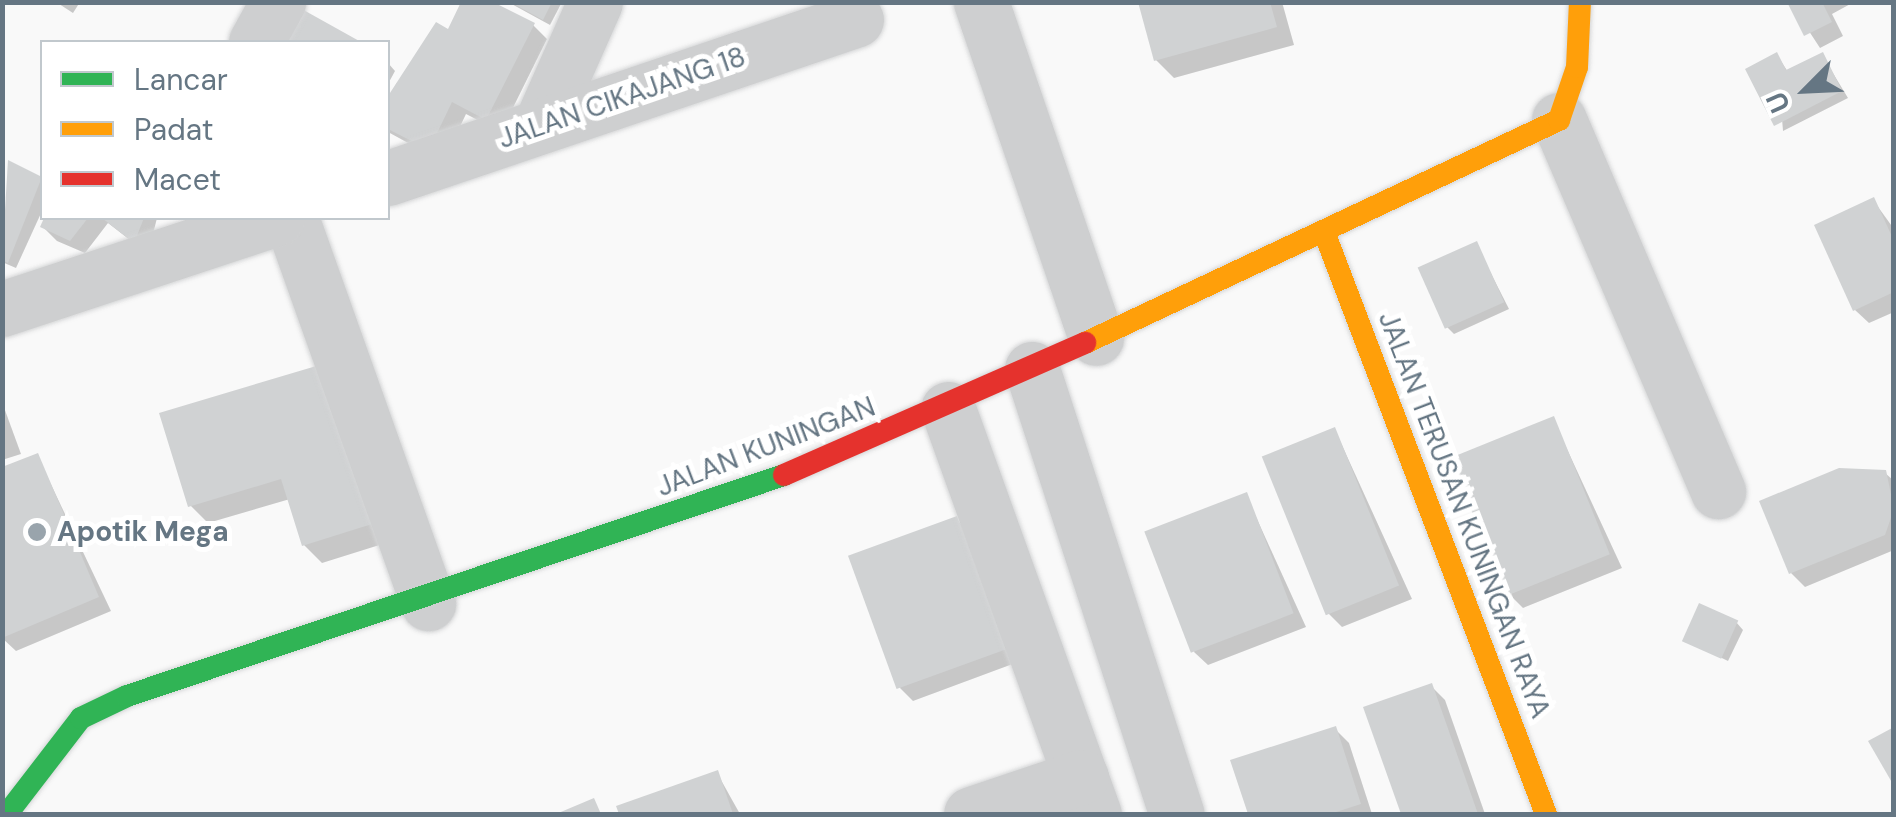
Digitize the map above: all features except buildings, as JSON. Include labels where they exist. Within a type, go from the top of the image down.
[{"type":"street","points":[[257,40],[278,2]]},
{"type":"street","points":[[541,124],[596,2]]},
{"type":"street","points":[[981,2],[1096,338]]},
{"type":"street","points":[[1580,2],[1577,67],[1559,120],[1718,491]]},
{"type":"street","name":"JALAN CIKAJANG 18","points":[[390,177],[856,20]]},
{"type":"street","name":"JALAN KUNINGAN","points":[[7,814],[40,760],[81,718],[184,673],[428,603],[948,408],[1326,237],[1559,120]]},
{"type":"street","points":[[133,271],[161,220]]},
{"type":"street","points":[[5,306],[133,271],[272,220]]},
{"type":"street","points":[[292,220],[428,603]]},
{"type":"street","name":"JALAN TERUSAN KUNINGAN RAYA","points":[[1326,237],[1546,814]]},
{"type":"street","points":[[1032,369],[1177,814]]},
{"type":"street","points":[[948,408],[1087,796],[971,814]]},
{"type":"traffic: fast","points":[[7,814],[81,718],[127,696],[784,475]]},
{"type":"traffic: slow","points":[[1085,343],[1559,120],[1577,67],[1580,2]]},
{"type":"traffic: slow","points":[[1326,237],[1546,814]]},
{"type":"traffic: jam","points":[[784,475],[1085,343]]},
{"type":"place","name":"Apotik Mega","points":[[37,532]]}]
